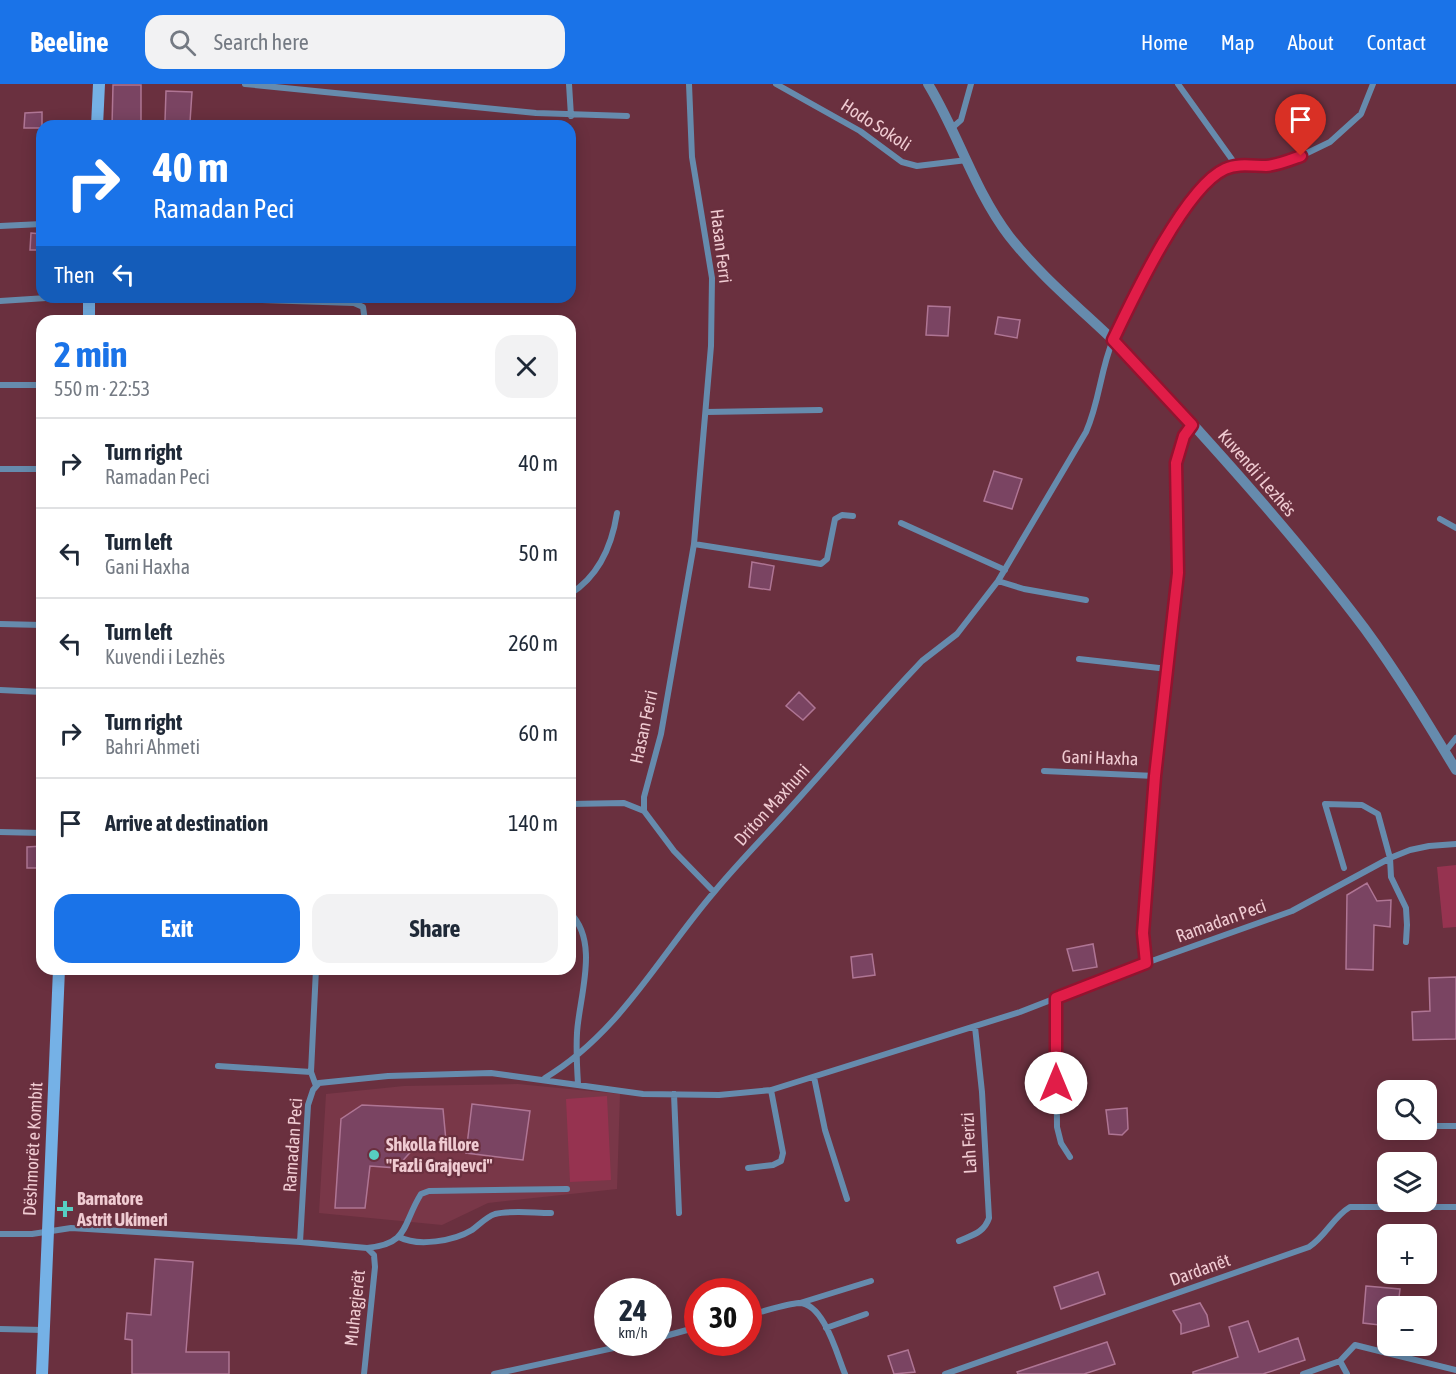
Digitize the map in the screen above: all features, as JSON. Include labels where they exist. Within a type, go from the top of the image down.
[{"type":"main road","points":[[97,120],[99,84]]},
{"type":"main road","name":"Dëshmorët e Kombit","points":[[42,1374],[59,975]]},
{"type":"street","points":[[245,84],[571,116],[627,116]]},
{"type":"street","points":[[569,84],[571,116]]},
{"type":"street","name":"Hasan Ferri","points":[[644,811],[644,796],[661,734],[694,544],[711,346],[712,278],[692,157],[689,84]]},
{"type":"street","name":"Hodo Sokoli","points":[[776,84],[860,131],[902,162],[917,165],[966,160]]},
{"type":"street","name":"Kuvendi i Lezhës","points":[[927,84],[992,208],[1010,236],[1047,277],[1113,340],[1241,478],[1365,630],[1456,770]]},
{"type":"street","points":[[952,128],[961,120],[971,84]]},
{"type":"street","points":[[1178,84],[1236,165],[1278,164],[1330,142],[1361,114],[1373,84]]},
{"type":"street","name":"Driton Maxhuni","points":[[545,1079],[577,1056],[619,1017],[644,987],[672,942],[714,892],[922,661],[957,634],[998,580],[1086,432],[1096,408],[1105,362],[1113,340],[1185,207],[1216,175],[1236,165]]},
{"type":"street","points":[[0,226],[36,224]]},
{"type":"street","points":[[0,301],[36,299]]},
{"type":"street","points":[[354,303],[363,307],[364,315]]},
{"type":"street","points":[[0,386],[36,385]]},
{"type":"street","points":[[706,412],[820,410]]},
{"type":"street","name":"Gani Haxha","points":[[1146,963],[1143,933],[1155,776],[1178,573],[1176,463],[1184,436],[1192,425]]},
{"type":"street","points":[[0,469],[36,469]]},
{"type":"street","points":[[576,590],[585,583],[602,562],[612,540],[617,513]]},
{"type":"street","points":[[694,544],[821,564],[827,559],[835,519],[842,515],[853,516]]},
{"type":"street","points":[[1440,519],[1456,528]]},
{"type":"street","points":[[901,523],[1005,570]]},
{"type":"street","points":[[998,580],[1024,589],[1086,600]]},
{"type":"street","points":[[0,624],[36,625]]},
{"type":"street","points":[[1079,660],[1168,669]]},
{"type":"street","points":[[0,690],[36,692]]},
{"type":"street","points":[[1445,752],[1456,738]]},
{"type":"street","name":"Gani Haxha","points":[[1044,771],[1155,776]]},
{"type":"street","points":[[576,804],[624,803],[644,811],[674,850],[714,892]]},
{"type":"street","points":[[1344,868],[1325,804],[1362,805],[1374,810],[1380,820],[1390,858],[1391,877],[1406,908],[1406,942]]},
{"type":"street","points":[[0,832],[36,833]]},
{"type":"street","name":"Ramadan Peci","points":[[300,1242],[308,1105],[316,1086],[325,1081],[434,1073],[491,1073],[643,1094],[719,1095],[771,1090],[975,1027],[1056,998],[1292,911],[1390,858],[1429,846],[1456,844]]},
{"type":"street","points":[[576,919],[584,938],[585,966],[577,1034],[578,1084]]},
{"type":"street","points":[[316,975],[311,1072],[316,1086]]},
{"type":"street","points":[[1056,998],[1057,1127],[1061,1143],[1070,1158]]},
{"type":"street","name":"Lah Ferizi","points":[[959,1240],[978,1233],[986,1227],[989,1218],[982,1092],[975,1027]]},
{"type":"street","points":[[218,1066],[311,1072]]},
{"type":"street","points":[[814,1077],[825,1130],[848,1199]]},
{"type":"street","points":[[748,1168],[781,1161],[783,1153],[771,1090]]},
{"type":"street","points":[[674,1094],[679,1213]]},
{"type":"street","points":[[1437,1126],[1456,1126]]},
{"type":"street","points":[[399,1237],[421,1194],[429,1191],[567,1189]]},
{"type":"street","name":"Dardanët","points":[[945,1374],[1309,1247],[1320,1240],[1343,1211],[1350,1208],[1369,1206],[1456,1207]]},
{"type":"street","name":"Muhagjerët","points":[[300,1242],[367,1248],[391,1244],[399,1237],[406,1241],[441,1240],[470,1231],[492,1215],[506,1212],[551,1213]]},
{"type":"street","points":[[0,1234],[47,1233],[71,1228],[300,1242]]},
{"type":"street","name":"Muhagjerët","points":[[364,1374],[375,1266],[374,1256],[367,1248]]},
{"type":"street","points":[[762,1312],[800,1303],[871,1281]]},
{"type":"street","points":[[800,1303],[812,1307],[820,1314],[845,1374]]},
{"type":"street","points":[[826,1328],[866,1314]]},
{"type":"street","points":[[0,1329],[43,1330]]},
{"type":"street","points":[[1303,1374],[1340,1361],[1355,1345],[1456,1370]]},
{"type":"street","points":[[494,1374],[594,1352]]},
{"type":"street","points":[[1340,1361],[1347,1374]]},
{"type":"shaded area","points":[[1456,865],[1456,927],[1443,928],[1437,867]]},
{"type":"shaded area","points":[[518,1084],[620,1094],[617,1189],[488,1203],[442,1225],[319,1213],[326,1094],[404,1086]]},
{"type":"shaded area","points":[[607,1096],[611,1180],[570,1182],[566,1099]]},
{"type":"building","points":[[113,85],[141,85],[141,120],[112,120]]},
{"type":"building","points":[[166,91],[192,92],[190,120],[165,120]]},
{"type":"building","points":[[42,112],[42,120],[36,120],[36,128],[24,128],[25,113]]},
{"type":"building","points":[[31,233],[36,233],[36,250],[30,250]]},
{"type":"building","points":[[928,306],[950,307],[948,336],[926,335]]},
{"type":"building","points":[[998,317],[1020,320],[1017,338],[995,334]]},
{"type":"building","points":[[994,471],[1022,479],[1012,509],[984,501]]},
{"type":"building","points":[[752,562],[774,566],[770,590],[749,587]]},
{"type":"building","points":[[799,692],[815,708],[803,720],[786,706]]},
{"type":"building","points":[[36,846],[36,868],[27,868],[27,847]]},
{"type":"building","points":[[1367,883],[1377,901],[1391,900],[1390,927],[1374,925],[1373,970],[1346,969],[1347,895]]},
{"type":"building","points":[[1093,944],[1097,967],[1073,971],[1067,949]]},
{"type":"building","points":[[872,954],[875,975],[853,978],[851,957]]},
{"type":"building","points":[[1456,977],[1456,1039],[1413,1040],[1412,1012],[1430,1011],[1429,978]]},
{"type":"building","points":[[472,1104],[530,1111],[523,1160],[466,1153]]},
{"type":"building","name":"Shkolla fillore ''Fazli Grajqevci''","points":[[362,1105],[443,1109],[446,1141],[418,1144],[396,1168],[370,1166],[365,1208],[335,1208],[341,1119]]},
{"type":"building","points":[[1127,1108],[1128,1129],[1122,1135],[1109,1134],[1106,1110]]},
{"type":"building","points":[[155,1259],[193,1262],[186,1352],[229,1352],[229,1374],[132,1374],[132,1340],[125,1339],[127,1313],[151,1315]]},
{"type":"building","points":[[1098,1272],[1105,1294],[1061,1309],[1054,1287]]},
{"type":"building","points":[[1366,1286],[1400,1289],[1399,1296],[1377,1296],[1377,1325],[1363,1323]]},
{"type":"building","points":[[1200,1303],[1207,1315],[1209,1326],[1181,1334],[1181,1324],[1173,1311]]},
{"type":"building","points":[[1248,1321],[1259,1352],[1298,1338],[1305,1360],[1263,1374],[1193,1374],[1193,1372],[1238,1357],[1229,1327]]},
{"type":"building","points":[[1107,1342],[1115,1364],[1084,1374],[1018,1374],[1017,1372]]},
{"type":"building","points":[[908,1350],[915,1372],[894,1374],[888,1356]]},
{"type":"place","name":"Shkolla fillore ''Fazli Grajqevci''","points":[[374,1155]]},
{"type":"place","name":"Barnatore Astrit Ukimeri","points":[[65,1209]]},
{"type":"route","points":[[1056,1083],[1056,998],[1146,963],[1143,953],[1143,933],[1155,776],[1178,573],[1176,463],[1184,436],[1192,425],[1113,340],[1185,207],[1202,187],[1225,169],[1236,165],[1268,166],[1301,156]]}]
